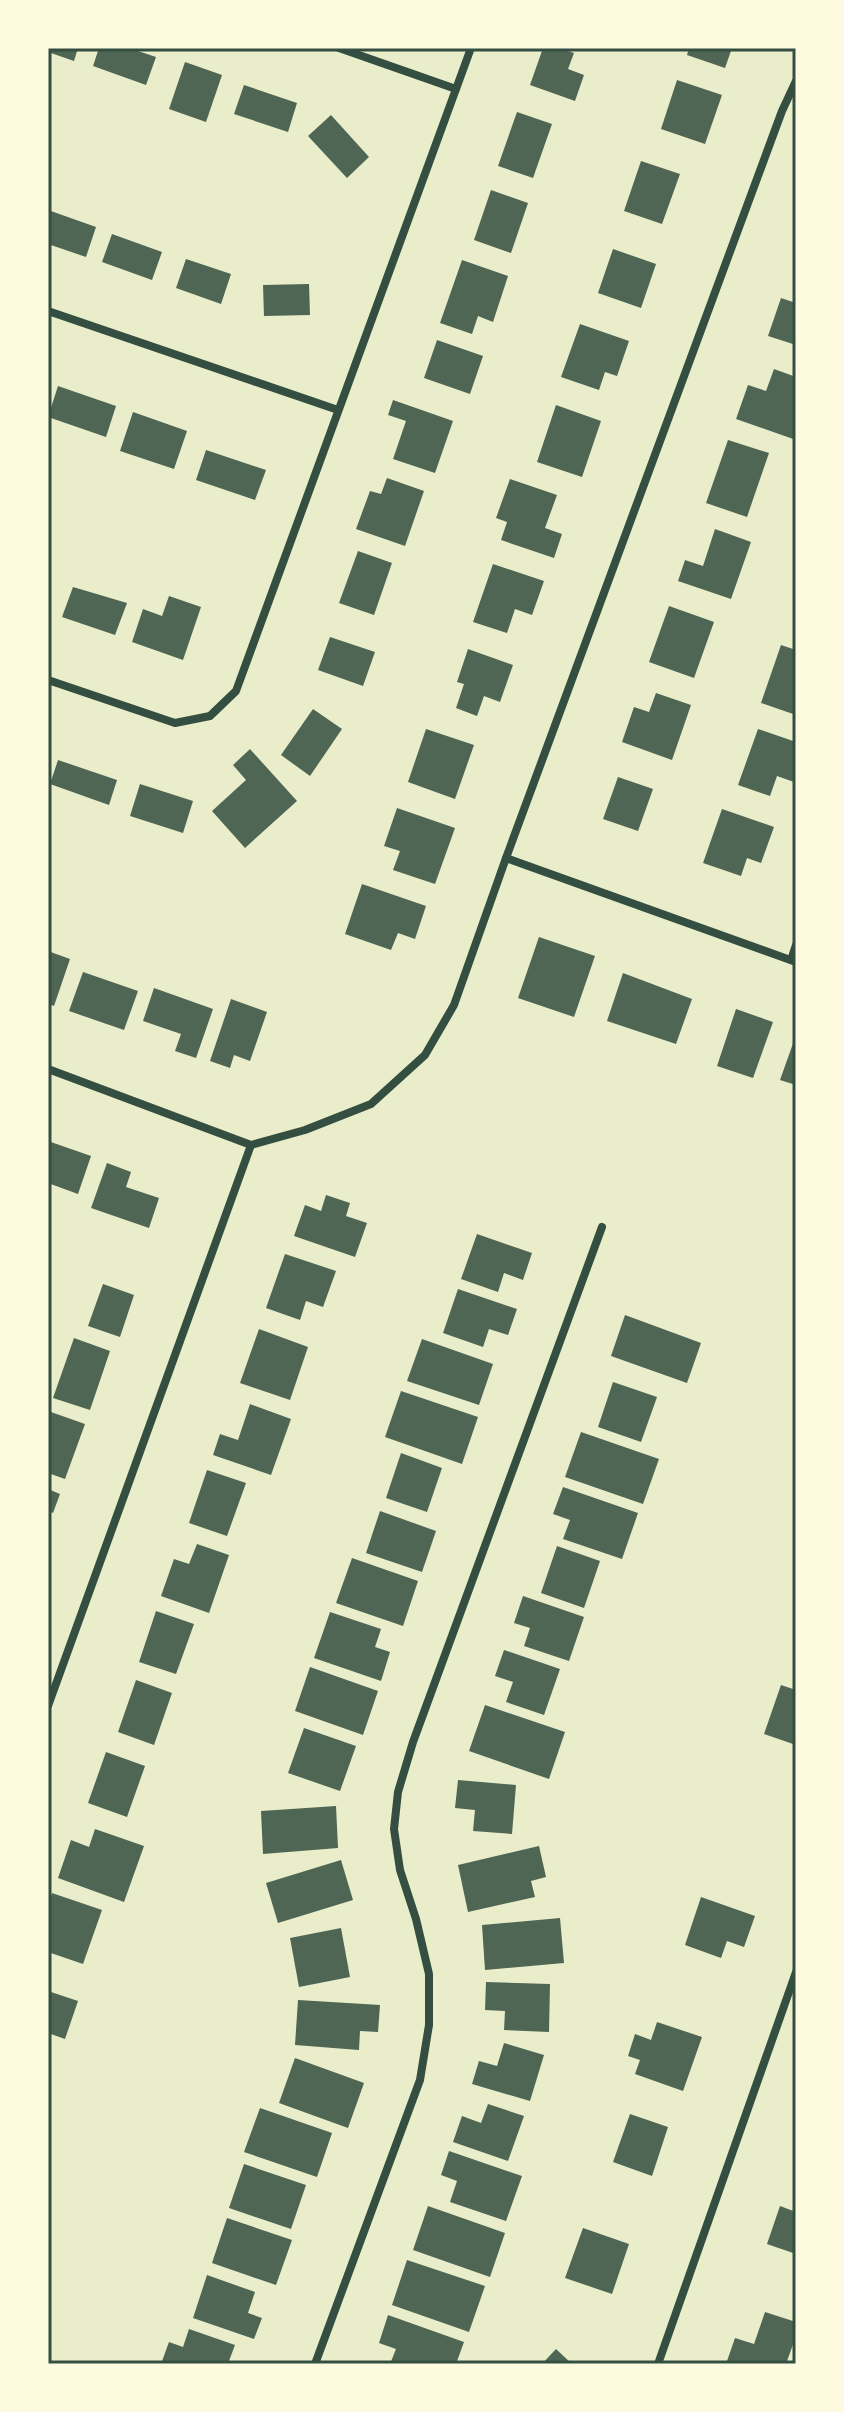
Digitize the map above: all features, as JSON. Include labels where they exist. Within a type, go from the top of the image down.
[{"type":"street","points":[[339,48],[456,89]]},
{"type":"street","points":[[48,680],[175,723],[210,716],[236,691],[471,48]]},
{"type":"street","points":[[48,1069],[251,1145],[305,1130],[371,1104],[425,1055],[454,1005],[776,126],[796,81]]},
{"type":"street","points":[[48,311],[338,410]]},
{"type":"street","points":[[506,858],[793,961],[796,945]]},
{"type":"street","points":[[48,1706],[251,1145]]},
{"type":"street","points":[[315,2364],[420,2080],[429,2025],[429,1974],[400,1870],[394,1829],[398,1792],[413,1742],[602,1227]]},
{"type":"street","points":[[658,2364],[796,1972]]},
{"type":"building","points":[[48,48],[78,48],[74,61],[48,52]]},
{"type":"building","points":[[99,48],[129,48],[156,57],[146,85],[93,66]]},
{"type":"building","points":[[543,48],[559,48],[574,53],[568,69],[584,75],[575,101],[530,85]]},
{"type":"building","points":[[689,48],[732,48],[725,68],[687,55]]},
{"type":"building","points":[[185,62],[222,75],[206,122],[169,109]]},
{"type":"building","points":[[677,80],[722,95],[705,144],[661,129]]},
{"type":"building","points":[[244,85],[297,103],[288,132],[234,114]]},
{"type":"building","points":[[517,112],[552,124],[533,178],[498,166]]},
{"type":"building","points":[[331,115],[369,157],[347,178],[308,136]]},
{"type":"building","points":[[641,161],[680,174],[662,224],[624,211]]},
{"type":"building","points":[[491,190],[528,203],[511,253],[474,240]]},
{"type":"building","points":[[48,210],[96,227],[86,257],[48,244]]},
{"type":"building","points":[[112,234],[162,252],[152,280],[102,262]]},
{"type":"building","points":[[613,249],[656,264],[641,308],[598,293]]},
{"type":"building","points":[[186,259],[231,274],[221,304],[176,288]]},
{"type":"building","points":[[462,260],[508,276],[493,322],[478,316],[472,334],[440,323]]},
{"type":"building","points":[[309,284],[310,315],[264,316],[263,285]]},
{"type":"building","points":[[781,298],[796,303],[796,345],[768,336]]},
{"type":"building","points":[[580,324],[629,341],[617,376],[605,372],[599,390],[561,377]]},
{"type":"building","points":[[437,340],[483,356],[470,394],[424,378]]},
{"type":"building","points":[[774,369],[796,377],[796,440],[736,419],[748,385],[766,391]]},
{"type":"building","points":[[58,386],[116,406],[106,437],[48,417]]},
{"type":"building","points":[[393,400],[453,421],[435,473],[393,459],[406,421],[388,415]]},
{"type":"building","points":[[556,405],[601,421],[582,477],[537,462]]},
{"type":"building","points":[[133,412],[187,431],[174,469],[120,451]]},
{"type":"building","points":[[728,440],[769,453],[747,517],[706,503]]},
{"type":"building","points":[[206,450],[266,470],[255,500],[196,480]]},
{"type":"building","points":[[387,478],[424,491],[405,546],[356,529],[370,491],[381,494]]},
{"type":"building","points":[[510,479],[557,495],[545,528],[562,534],[554,558],[501,540],[507,522],[496,518]]},
{"type":"building","points":[[715,529],[751,542],[731,599],[678,581],[685,560],[703,566]]},
{"type":"building","points":[[358,551],[392,563],[374,615],[339,603]]},
{"type":"building","points":[[493,564],[544,581],[532,615],[515,609],[507,633],[473,622]]},
{"type":"building","points":[[73,587],[127,603],[115,635],[62,617]]},
{"type":"building","points":[[169,596],[201,607],[183,660],[132,642],[143,609],[162,616]]},
{"type":"building","points":[[669,606],[714,622],[694,678],[649,662]]},
{"type":"building","points":[[330,637],[375,652],[363,686],[318,670]]},
{"type":"building","points":[[781,645],[796,650],[796,715],[761,703]]},
{"type":"building","points":[[468,649],[513,665],[500,702],[484,696],[477,716],[456,708],[464,684],[457,682]]},
{"type":"building","points":[[656,693],[691,705],[672,760],[622,742],[634,707],[649,712]]},
{"type":"building","points":[[313,709],[342,729],[310,776],[281,755]]},
{"type":"building","points":[[426,729],[474,745],[455,799],[408,782]]},
{"type":"building","points":[[758,729],[796,742],[794,782],[777,776],[770,796],[738,785]]},
{"type":"building","points":[[250,749],[297,801],[245,848],[212,811],[246,780],[233,765]]},
{"type":"building","points":[[58,760],[117,780],[109,805],[50,784]]},
{"type":"building","points":[[618,777],[653,789],[638,831],[603,819]]},
{"type":"building","points":[[140,784],[193,801],[183,833],[130,816]]},
{"type":"building","points":[[397,808],[455,828],[435,884],[393,870],[400,851],[384,846]]},
{"type":"building","points":[[722,809],[774,827],[761,863],[747,858],[741,876],[703,863]]},
{"type":"building","points":[[362,884],[426,906],[415,939],[398,933],[391,950],[345,934]]},
{"type":"building","points":[[539,937],[595,956],[574,1017],[518,998]]},
{"type":"building","points":[[48,951],[70,959],[54,1006],[48,1004]]},
{"type":"building","points":[[83,972],[138,991],[124,1030],[69,1011]]},
{"type":"building","points":[[623,973],[692,999],[676,1044],[607,1021]]},
{"type":"building","points":[[154,988],[213,1009],[196,1058],[175,1051],[181,1034],[143,1021]]},
{"type":"building","points":[[231,999],[267,1012],[250,1061],[234,1055],[230,1068],[210,1061]]},
{"type":"building","points":[[736,1009],[773,1022],[753,1078],[717,1066]]},
{"type":"building","points":[[796,1035],[796,1085],[780,1080]]},
{"type":"building","points":[[48,1141],[91,1156],[78,1194],[48,1183]]},
{"type":"building","points":[[107,1163],[131,1172],[126,1187],[159,1198],[149,1228],[91,1208]]},
{"type":"building","points":[[326,1195],[350,1203],[346,1216],[367,1223],[355,1257],[294,1236],[305,1205],[321,1211]]},
{"type":"building","points":[[477,1234],[532,1253],[523,1280],[504,1273],[498,1292],[461,1279]]},
{"type":"building","points":[[285,1254],[336,1271],[323,1307],[306,1301],[300,1320],[266,1308]]},
{"type":"building","points":[[103,1284],[134,1295],[120,1337],[88,1326]]},
{"type":"building","points":[[458,1289],[517,1309],[508,1335],[489,1329],[483,1347],[443,1333]]},
{"type":"building","points":[[625,1315],[701,1343],[687,1383],[611,1356]]},
{"type":"building","points":[[259,1329],[308,1347],[290,1400],[240,1383]]},
{"type":"building","points":[[74,1338],[110,1351],[90,1410],[53,1398]]},
{"type":"building","points":[[422,1339],[493,1364],[479,1405],[407,1381]]},
{"type":"building","points":[[613,1382],[657,1397],[641,1442],[598,1427]]},
{"type":"building","points":[[401,1391],[478,1417],[462,1464],[385,1437]]},
{"type":"building","points":[[250,1404],[291,1419],[271,1475],[213,1455],[220,1434],[238,1440]]},
{"type":"building","points":[[48,1411],[85,1424],[65,1479],[48,1473]]},
{"type":"building","points":[[581,1432],[659,1459],[643,1504],[565,1477]]},
{"type":"building","points":[[401,1453],[442,1468],[427,1512],[386,1498]]},
{"type":"building","points":[[207,1470],[246,1483],[227,1536],[189,1523]]},
{"type":"building","points":[[563,1487],[638,1513],[622,1559],[563,1539],[570,1520],[553,1514]]},
{"type":"building","points":[[48,1489],[60,1494],[53,1513],[48,1511]]},
{"type":"building","points":[[380,1511],[436,1531],[422,1572],[366,1553]]},
{"type":"building","points":[[197,1544],[229,1555],[209,1613],[161,1596],[174,1559],[189,1564]]},
{"type":"building","points":[[557,1546],[600,1561],[584,1608],[541,1593]]},
{"type":"building","points":[[352,1558],[418,1581],[403,1626],[336,1603]]},
{"type":"building","points":[[523,1596],[584,1617],[569,1661],[524,1646],[530,1628],[514,1623]]},
{"type":"building","points":[[156,1611],[194,1624],[176,1674],[139,1662]]},
{"type":"building","points":[[330,1612],[381,1629],[375,1647],[390,1652],[381,1681],[314,1658]]},
{"type":"building","points":[[504,1650],[560,1669],[544,1715],[506,1702],[513,1682],[495,1676]]},
{"type":"building","points":[[310,1667],[378,1691],[363,1735],[295,1711]]},
{"type":"building","points":[[136,1680],[172,1693],[154,1745],[118,1732]]},
{"type":"building","points":[[781,1685],[796,1690],[796,1745],[764,1734]]},
{"type":"building","points":[[485,1705],[565,1732],[549,1779],[469,1751]]},
{"type":"building","points":[[304,1728],[356,1746],[340,1791],[288,1773]]},
{"type":"building","points":[[106,1752],[145,1766],[127,1817],[88,1803]]},
{"type":"building","points":[[458,1780],[516,1785],[512,1834],[473,1831],[475,1810],[455,1808]]},
{"type":"building","points":[[336,1806],[338,1848],[263,1854],[261,1811]]},
{"type":"building","points":[[95,1829],[144,1846],[124,1902],[58,1878],[71,1840],[89,1847]]},
{"type":"building","points":[[539,1846],[546,1877],[531,1881],[535,1897],[468,1912],[458,1865]]},
{"type":"building","points":[[341,1860],[353,1900],[278,1923],[266,1883]]},
{"type":"building","points":[[52,1893],[102,1910],[83,1964],[48,1952],[48,1905]]},
{"type":"building","points":[[701,1897],[755,1916],[744,1947],[727,1941],[721,1958],[685,1945]]},
{"type":"building","points":[[560,1918],[564,1963],[485,1970],[482,1925]]},
{"type":"building","points":[[341,1928],[350,1977],[299,1987],[290,1938]]},
{"type":"building","points":[[486,1982],[550,1984],[549,2032],[504,2030],[505,2011],[485,2010]]},
{"type":"building","points":[[48,1991],[78,2001],[65,2039],[48,2033]]},
{"type":"building","points":[[298,2000],[380,2005],[378,2032],[360,2031],[359,2050],[295,2045]]},
{"type":"building","points":[[657,2022],[702,2037],[683,2091],[635,2074],[640,2060],[628,2056],[635,2034],[651,2040]]},
{"type":"building","points":[[504,2043],[544,2055],[530,2101],[472,2084],[479,2061],[497,2066]]},
{"type":"building","points":[[295,2058],[364,2083],[348,2128],[279,2103]]},
{"type":"building","points":[[488,2104],[524,2116],[508,2161],[453,2142],[462,2116],[481,2123]]},
{"type":"building","points":[[260,2108],[332,2133],[317,2177],[244,2152]]},
{"type":"building","points":[[630,2114],[668,2127],[652,2176],[613,2162]]},
{"type":"building","points":[[449,2151],[522,2176],[506,2221],[450,2202],[457,2181],[441,2175]]},
{"type":"building","points":[[244,2164],[306,2185],[291,2229],[229,2208]]},
{"type":"building","points":[[428,2206],[505,2233],[490,2277],[413,2250]]},
{"type":"building","points":[[780,2206],[796,2212],[796,2254],[767,2244]]},
{"type":"building","points":[[227,2218],[292,2240],[276,2285],[212,2263]]},
{"type":"building","points":[[583,2228],[629,2244],[612,2294],[565,2278]]},
{"type":"building","points":[[407,2260],[485,2286],[469,2332],[392,2305]]},
{"type":"building","points":[[207,2275],[255,2292],[248,2313],[262,2318],[254,2339],[193,2318]]},
{"type":"building","points":[[765,2312],[796,2322],[796,2336],[786,2364],[726,2364],[735,2338],[754,2344]]},
{"type":"building","points":[[388,2315],[464,2342],[456,2364],[390,2364],[396,2349],[379,2343]]},
{"type":"building","points":[[189,2329],[235,2345],[229,2361],[235,2364],[161,2364],[169,2342],[183,2347]]},
{"type":"building","points":[[556,2349],[572,2364],[542,2364]]}]
